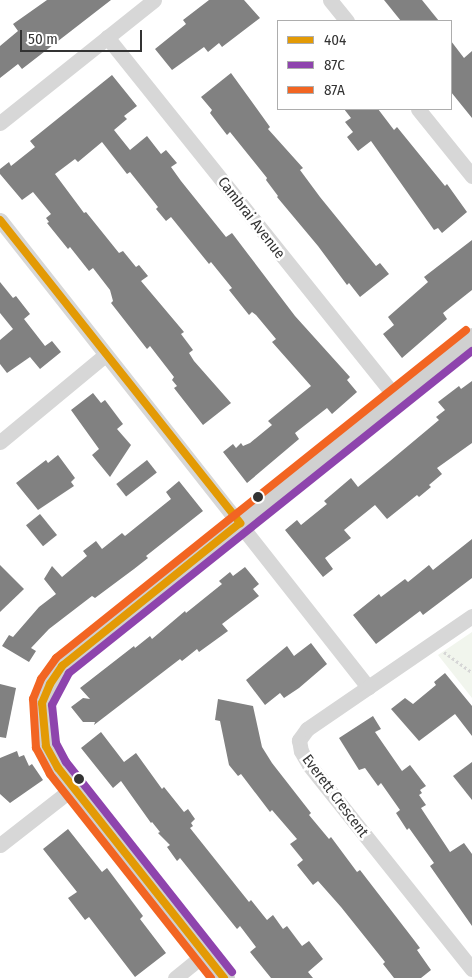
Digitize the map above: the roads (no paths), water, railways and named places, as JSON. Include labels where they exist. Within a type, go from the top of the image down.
[{"type":"street","points":[[0,123],[154,0]]},
{"type":"street","points":[[330,0],[347,20]]},
{"type":"street","name":"Cambrai Avenue","points":[[107,37],[396,398]]},
{"type":"street","points":[[419,110],[472,176]]},
{"type":"street","points":[[0,220],[368,687]]},
{"type":"street","points":[[224,978],[58,768],[46,746],[42,703],[50,684],[62,666],[472,338]]},
{"type":"street","points":[[0,442],[105,355]]},
{"type":"street","name":"Everett Crescent","points":[[472,616],[307,729],[300,740],[301,752],[472,969]]},
{"type":"street","points":[[0,845],[73,788]]},
{"type":"street","points":[[174,978],[205,954]]}]
